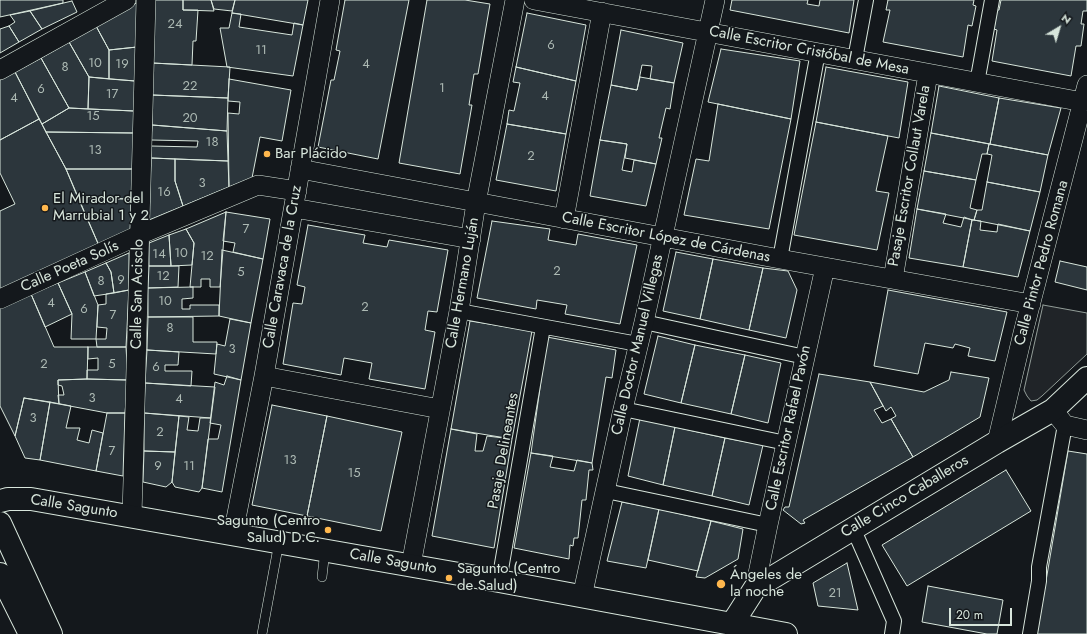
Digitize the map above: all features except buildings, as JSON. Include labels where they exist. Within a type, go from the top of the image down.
[{"type":"street","points":[[0,70],[126,0]]},
{"type":"street","name":"Calle San Acisclo","points":[[132,516],[146,0]]},
{"type":"street","name":"Calle Caravaca de la Cruz","points":[[233,534],[264,376],[330,0]]},
{"type":"street","name":"Calle Hermano Luján","points":[[411,565],[459,311],[476,203],[515,0]]},
{"type":"street","name":"Calle Escritor Cristóbal de Mesa","points":[[534,0],[977,83],[1085,94]]},
{"type":"street","name":"Calle Doctor Manuel Villegas","points":[[582,597],[715,0]]},
{"type":"street","points":[[855,59],[866,0]]},
{"type":"street","points":[[977,83],[992,0]]},
{"type":"street","points":[[564,219],[602,12]]},
{"type":"street","points":[[780,259],[818,52]]},
{"type":"street","name":"Pasaje Escritor Collaut Varela","points":[[893,279],[928,74]]},
{"type":"street","name":"Calle Pintor Pedro Romana","points":[[997,442],[1085,94]]},
{"type":"street","name":"Calle Escritor López de Cárdenas","points":[[300,169],[476,203],[1031,304]]},
{"type":"street","name":"Calle Poeta Solís","points":[[0,298],[139,235],[258,184],[295,199]]},
{"type":"street","points":[[295,199],[471,239]]},
{"type":"street","name":"Calle Escritor Rafael Pavón","points":[[755,588],[825,267]]},
{"type":"street","points":[[459,311],[638,344]]},
{"type":"street","points":[[644,322],[805,357]]},
{"type":"street","name":"Pasaje Delineantes","points":[[500,581],[543,327]]},
{"type":"street","points":[[264,376],[440,409]]},
{"type":"street","name":"Calle Cinco Caballeros","points":[[732,624],[755,588],[997,442],[1059,417],[1087,378]]},
{"type":"street","points":[[623,410],[786,444]]},
{"type":"street","points":[[1030,634],[1039,581],[1039,567],[1059,417],[1087,430]]},
{"type":"street","points":[[606,491],[768,525]]},
{"type":"street","name":"Calle Sagunto","points":[[0,501],[8,499],[31,498],[500,581],[732,624],[772,633]]},
{"type":"street","points":[[0,523],[51,634]]},
{"type":"street","points":[[853,528],[894,621],[892,634]]},
{"type":"street","points":[[0,574],[30,634]]},
{"type":"lane","points":[[262,634],[279,542]]},
{"type":"lane","points":[[322,577],[325,550]]},
{"type":"shaded area","points":[[1043,305],[1087,313],[1087,354],[1042,396],[1037,400],[1031,401],[1024,390]]},
{"type":"place","name":"Bar Plácido","points":[[267,154]]},
{"type":"place","name":"El Mirador del Marrubial 1 y 2","points":[[45,208]]},
{"type":"place","name":"Sagunto (Centro Salud) D.C.","points":[[328,530]]},
{"type":"place","name":"Sagunto (Centro de Salud)","points":[[449,578]]},
{"type":"place","name":"Ángeles de la noche","points":[[721,584]]}]
